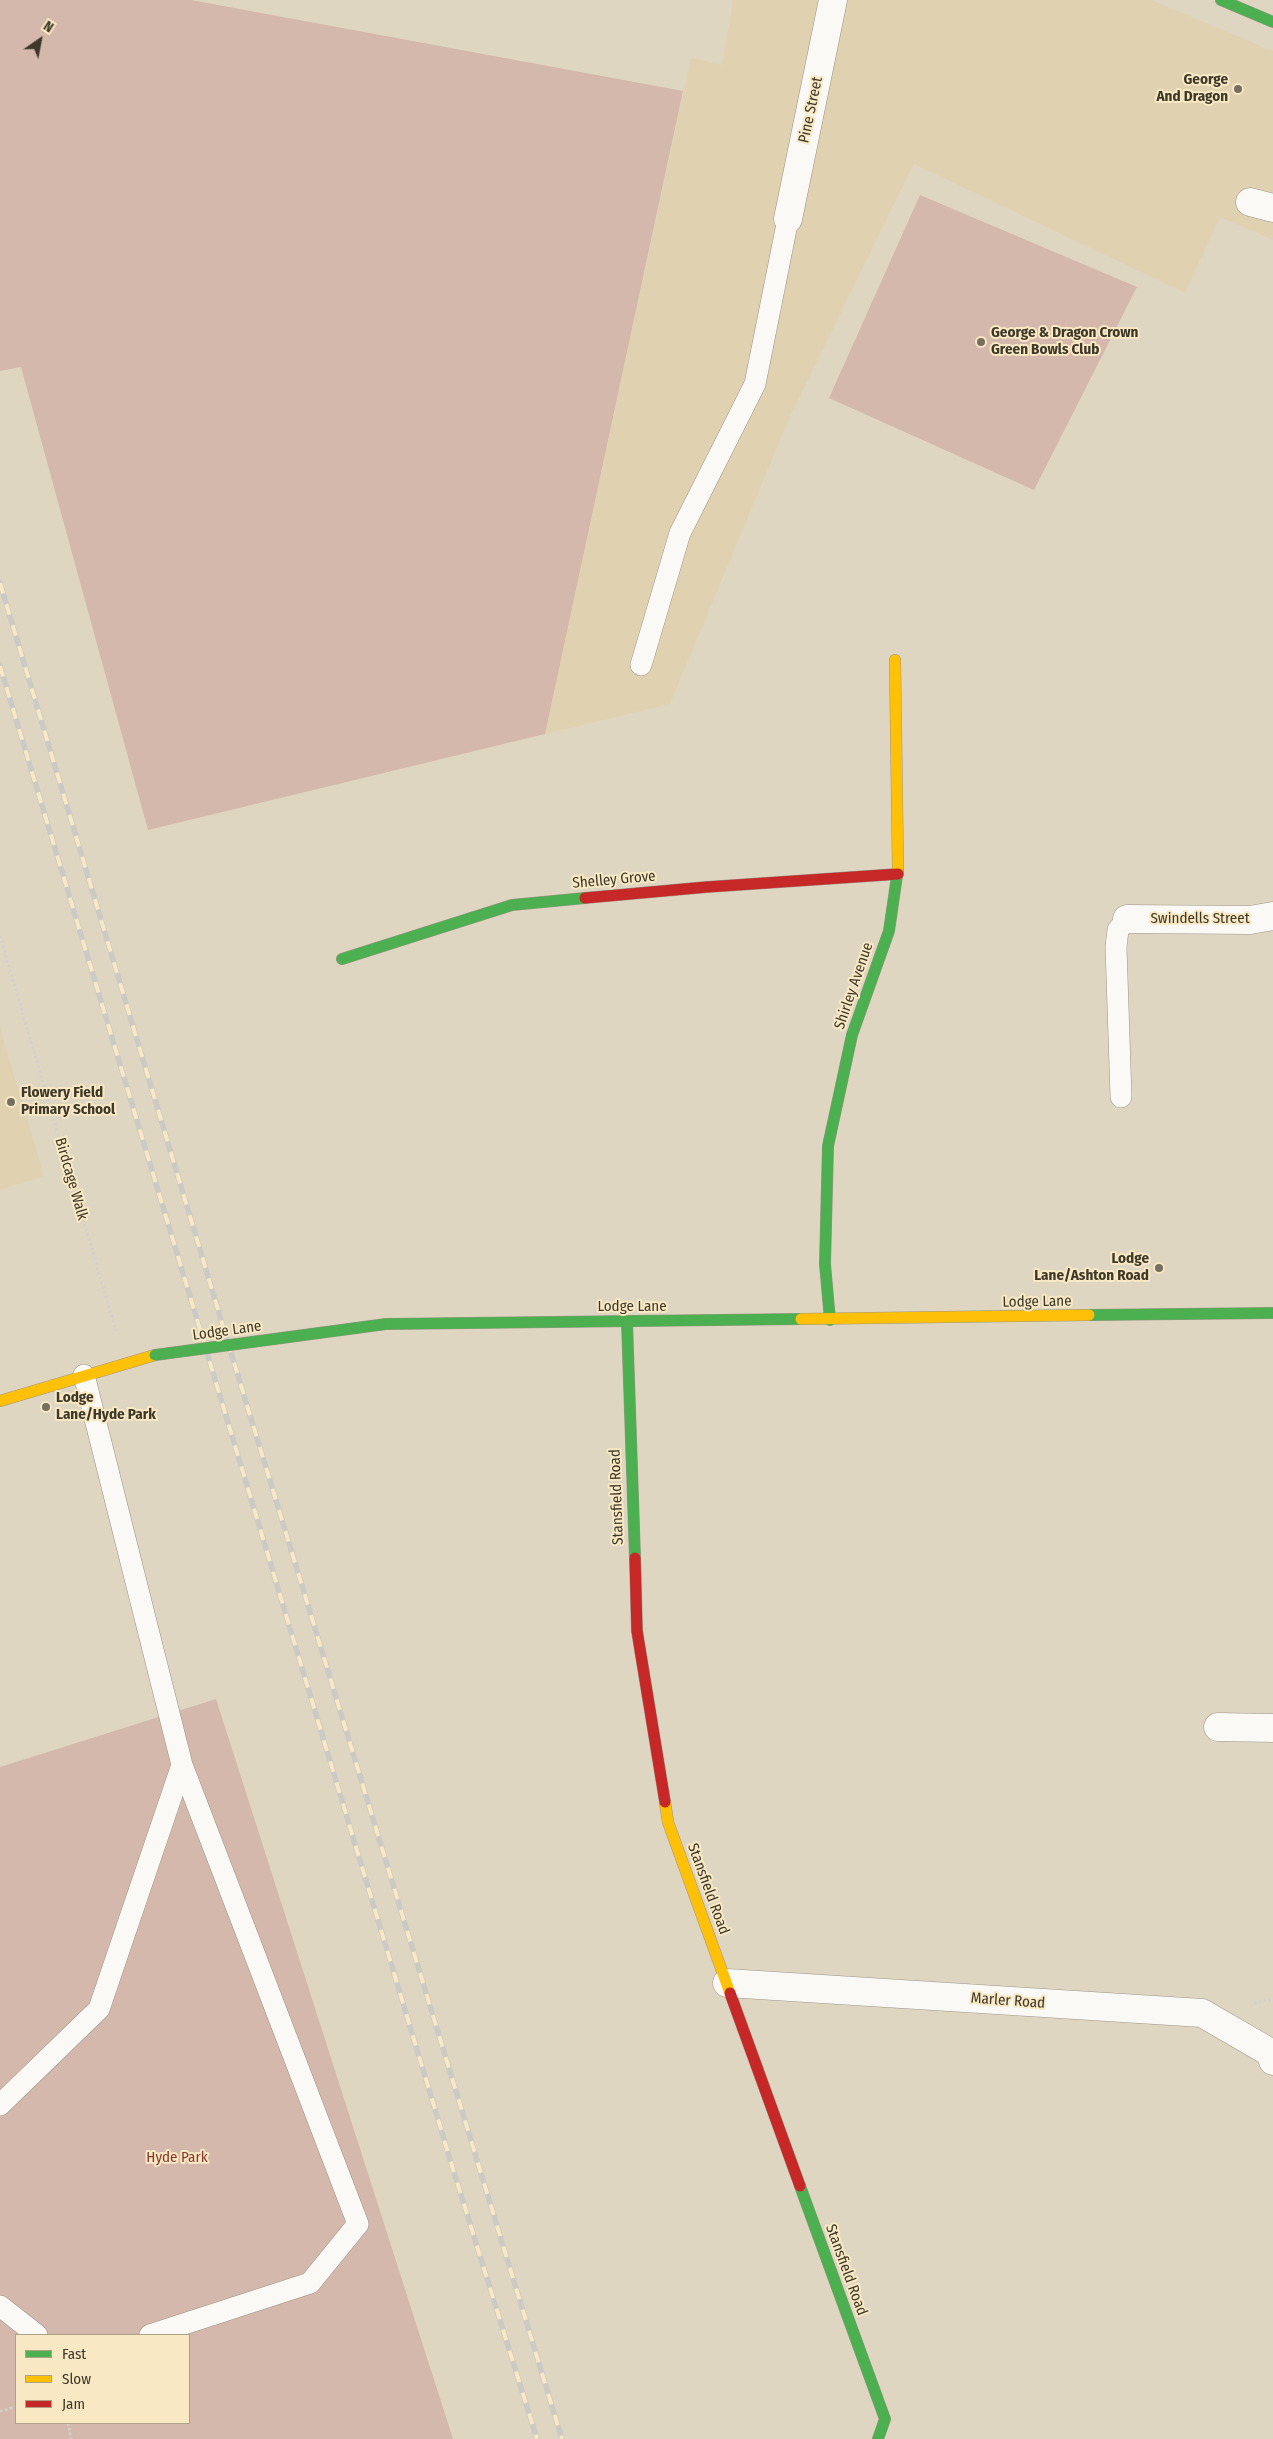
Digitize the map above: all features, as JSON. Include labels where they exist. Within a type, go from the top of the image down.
[{"type":"street","name":"Pine Street","points":[[788,219],[833,0]]},
{"type":"street","points":[[1221,0],[1273,22]]},
{"type":"street","name":"Shirley Avenue","points":[[830,1320],[825,1264],[828,1146],[852,1035],[889,931],[898,874],[894,660]]},
{"type":"street","name":"Shelley Grove","points":[[342,959],[512,905],[707,887],[898,874]]},
{"type":"street","name":"Swindells Street","points":[[1126,919],[1250,920],[1273,916]]},
{"type":"street","name":"Lodge Lane","points":[[0,1402],[155,1355],[386,1324],[830,1320],[1273,1313]]},
{"type":"street","name":"Stansfield Road","points":[[627,1322],[636,1631],[668,1822],[885,2419],[878,2439]]},
{"type":"street","points":[[1218,1727],[1273,1728]]},
{"type":"street","name":"Marler Road","points":[[726,1984],[1202,2013],[1271,2053],[1273,2061]]},
{"type":"lane","points":[[641,665],[680,533],[755,384],[788,219]]},
{"type":"lane","points":[[1122,1097],[1116,947],[1118,930],[1126,919]]},
{"type":"lane","points":[[84,1375],[182,1765],[358,2224],[310,2284],[153,2334]]},
{"type":"lane","points":[[0,2105],[99,2009],[182,1765]]},
{"type":"lane","points":[[0,2306],[36,2334]]},
{"type":"path","name":"Birdcage Walk","points":[[0,936],[126,1363]]},
{"type":"path","points":[[0,2411],[15,2407]]},
{"type":"path","points":[[68,2424],[71,2439]]},
{"type":"shaded area","points":[[733,0],[1151,0],[1273,51],[1273,240],[1220,217],[1185,293],[914,164],[791,414],[670,704],[545,734],[691,58],[722,65]]},
{"type":"shaded area","name":"Flowery Field Primary School","points":[[0,1028],[44,1176],[0,1190]]},
{"type":"green space","points":[[0,0],[191,0],[683,91],[545,734],[148,830],[21,367],[0,371]]},
{"type":"green space","name":"George & Dragon Crown Green Bowls Club","points":[[920,195],[1137,287],[1034,490],[829,398]]},
{"type":"green space","name":"Hyde Park","points":[[216,1699],[453,2439],[0,2439],[0,1767]]},
{"type":"railway","points":[[0,583],[225,1333],[562,2439]]},
{"type":"railway","points":[[0,666],[453,2169],[537,2439]]},
{"type":"traffic: fast","points":[[1221,0],[1273,22]]},
{"type":"traffic: fast","points":[[830,1320],[825,1264],[828,1146],[852,1035],[889,931],[898,869]]},
{"type":"traffic: fast","points":[[342,959],[512,905],[585,898]]},
{"type":"traffic: fast","points":[[1089,1315],[1273,1313]]},
{"type":"traffic: fast","points":[[386,1324],[801,1319]]},
{"type":"traffic: fast","points":[[627,1322],[635,1558]]},
{"type":"traffic: fast","points":[[155,1355],[386,1324]]},
{"type":"traffic: fast","points":[[800,2186],[885,2419],[878,2439]]},
{"type":"traffic: slow","points":[[895,660],[898,869]]},
{"type":"traffic: slow","points":[[801,1319],[1089,1315]]},
{"type":"traffic: slow","points":[[0,1401],[155,1355]]},
{"type":"traffic: slow","points":[[665,1802],[668,1822],[730,1993]]},
{"type":"traffic: jam","points":[[585,898],[707,887],[898,874]]},
{"type":"traffic: jam","points":[[635,1558],[637,1631],[665,1802]]},
{"type":"traffic: jam","points":[[730,1993],[800,2186]]},
{"type":"place","name":"George And Dragon","points":[[1238,89]]},
{"type":"place","name":"George & Dragon Crown Green Bowls Club","points":[[981,342]]},
{"type":"place","name":"Flowery Field Primary School","points":[[11,1102]]},
{"type":"place","name":"Lodge Lane/Ashton Road","points":[[1159,1268]]},
{"type":"place","name":"Lodge Lane/Hyde Park","points":[[46,1407]]}]
